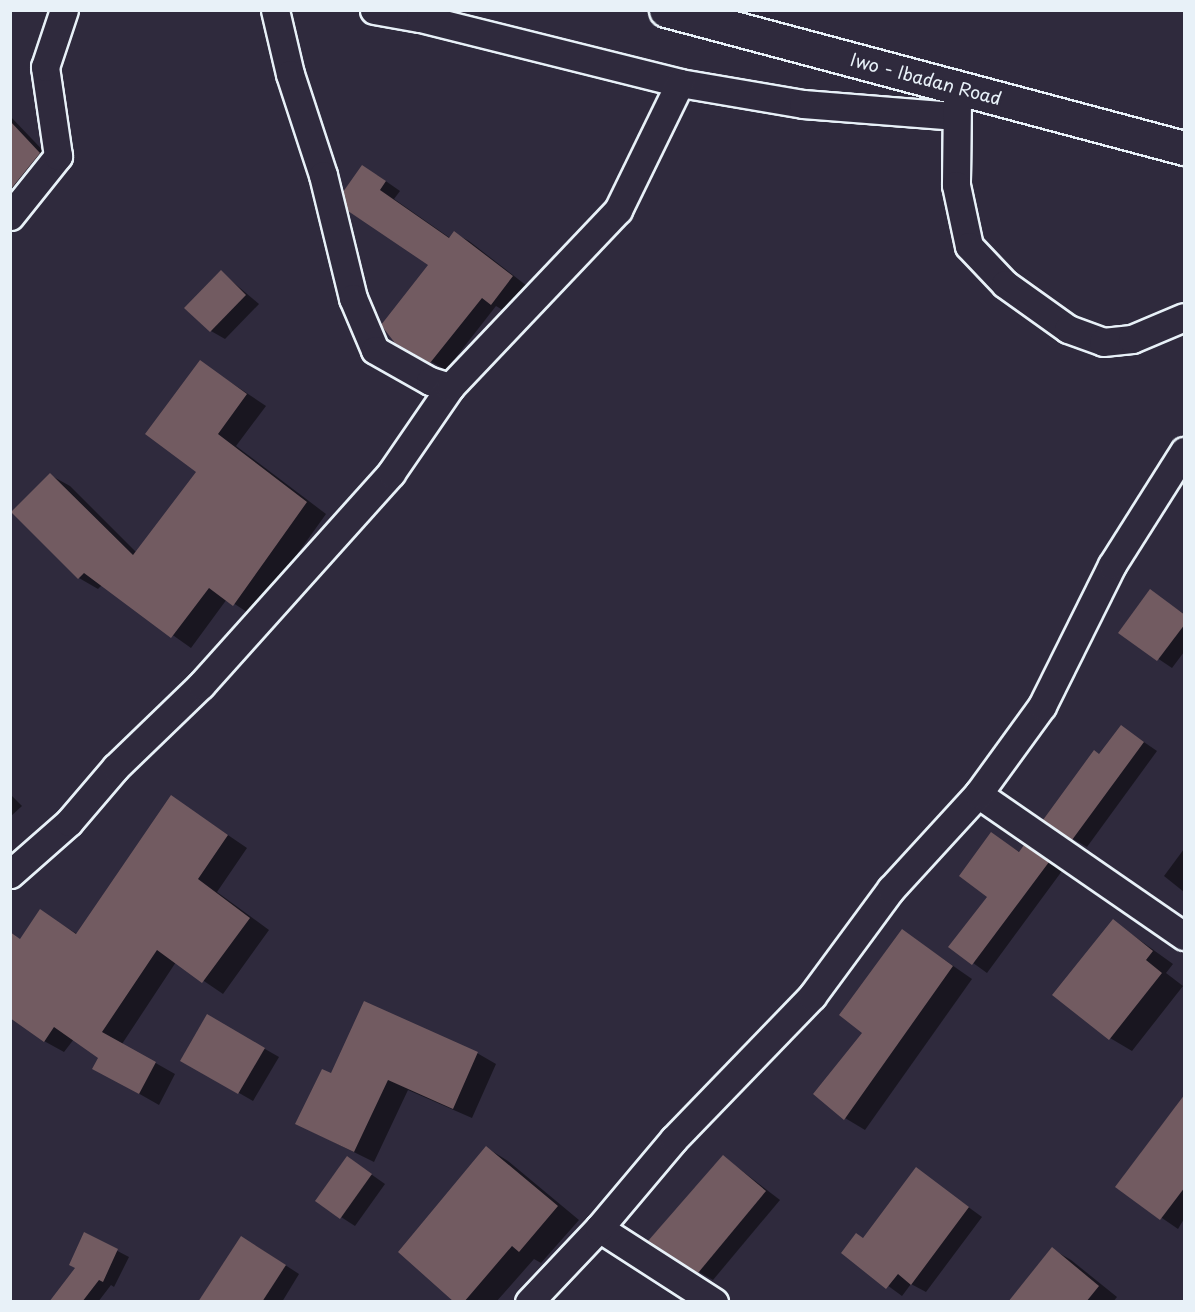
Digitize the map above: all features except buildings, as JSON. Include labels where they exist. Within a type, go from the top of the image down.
[{"type":"main road","name":"Iwo - Ibadan Road","points":[[666,10],[957,102],[1185,148]]},
{"type":"street","points":[[10,216],[58,156],[45,67],[64,10]]},
{"type":"street","points":[[275,10],[290,74],[323,175],[353,298],[375,350],[430,381],[450,387]]},
{"type":"street","points":[[374,10],[420,18],[680,83],[803,104],[957,102],[956,185],[969,246],[1005,284],[1068,329],[1103,342],[1132,339],[1185,317]]},
{"type":"street","points":[[10,874],[69,822],[116,767],[201,685],[391,473],[450,387],[618,210],[680,83]]},
{"type":"street","points":[[529,1302],[599,1228],[674,1139],[812,996],[891,889],[978,794],[1042,706],[1112,565],[1185,451]]},
{"type":"street","points":[[978,794],[1185,936]]},
{"type":"street","points":[[599,1228],[714,1302]]}]
